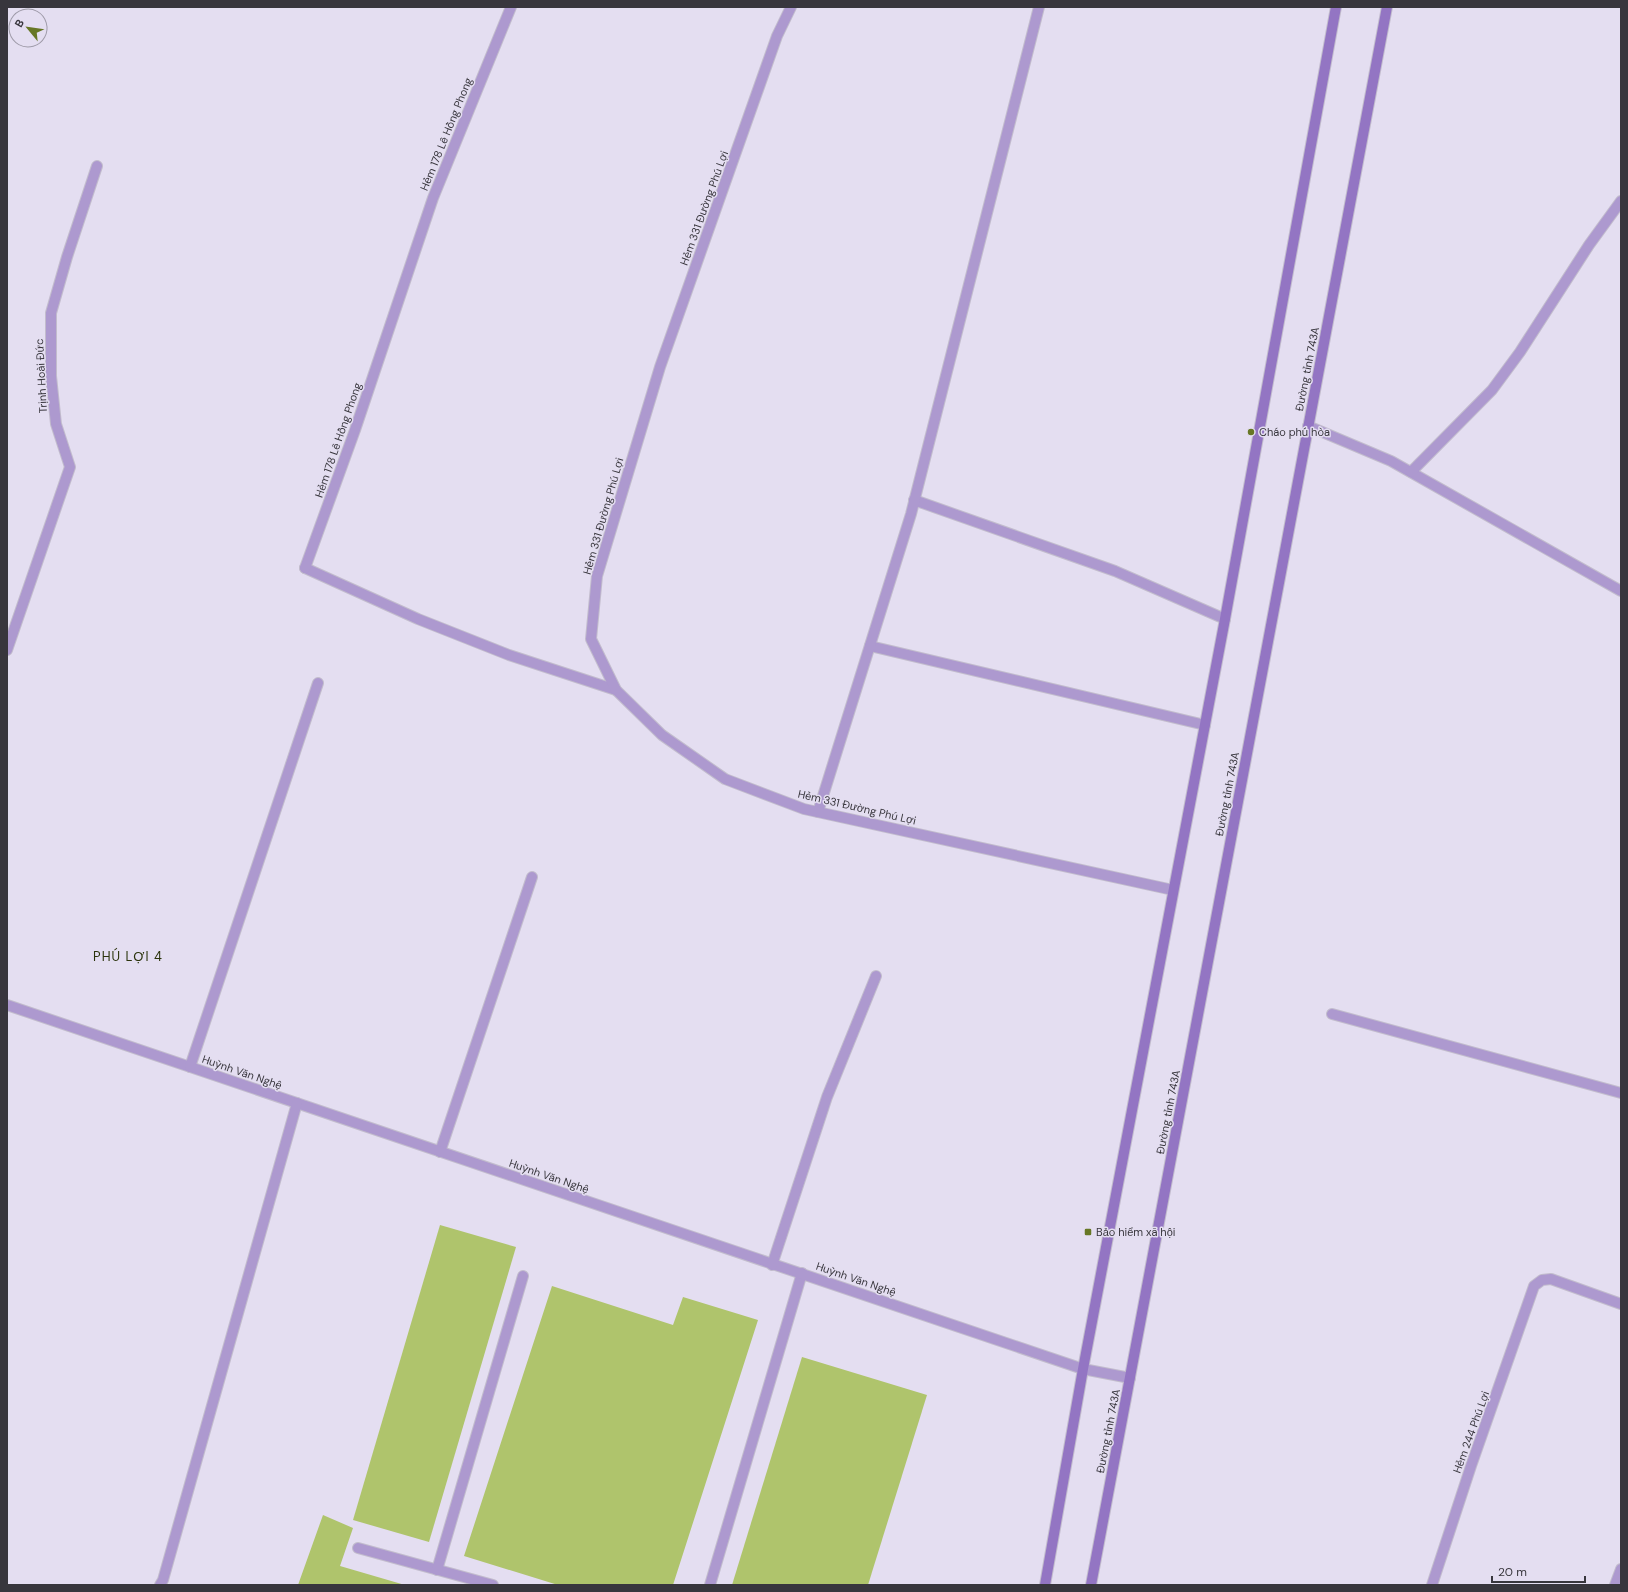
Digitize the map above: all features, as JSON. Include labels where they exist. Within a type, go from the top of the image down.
[{"type":"main road","points":[[1045,1585],[1083,1370],[1225,619],[1336,7]]},
{"type":"main road","name":"Đường tỉnh 743A","points":[[1091,1585],[1387,7]]},
{"type":"street","name":"Hẻm 178 Lê Hồng Phong","points":[[511,7],[433,198],[355,430],[305,568],[418,619],[495,650],[616,690]]},
{"type":"street","name":"Hẻm 331 Đường Phú Lợi","points":[[791,7],[777,36],[660,367],[597,576],[591,639],[616,690],[662,735],[725,779],[804,809],[1173,890]]},
{"type":"street","points":[[818,812],[914,500],[1039,7]]},
{"type":"street","name":"Trịnh Hoài Đức","points":[[7,648],[70,467],[56,424],[51,376],[51,313],[67,257],[97,166]]},
{"type":"street","points":[[1411,472],[1492,390],[1520,352],[1589,245],[1621,201]]},
{"type":"street","points":[[1308,426],[1391,461],[1498,523],[1606,581],[1621,591]]},
{"type":"street","points":[[914,500],[1115,571],[1225,619]]},
{"type":"street","points":[[870,646],[1205,725]]},
{"type":"street","points":[[190,1067],[318,683]]},
{"type":"street","points":[[440,1152],[532,877]]},
{"type":"street","points":[[772,1265],[827,1097],[876,976]]},
{"type":"street","name":"Huỳnh Văn Nghệ","points":[[7,1005],[772,1265],[802,1273],[1083,1370],[1130,1378]]},
{"type":"street","points":[[1332,1014],[1621,1093]]},
{"type":"street","points":[[160,1585],[163,1580],[218,1390],[298,1103]]},
{"type":"street","points":[[710,1585],[802,1273]]},
{"type":"street","points":[[437,1570],[522,1276]]},
{"type":"street","name":"Hẻm 244 Phú Lợi","points":[[1432,1585],[1471,1466],[1534,1286],[1542,1280],[1551,1279],[1621,1304]]},
{"type":"street","points":[[358,1548],[493,1585]]},
{"type":"street","points":[[1615,1585],[1621,1569]]},
{"type":"building","points":[[440,1225],[516,1247],[429,1542],[353,1520]]},
{"type":"building","points":[[552,1286],[673,1325],[683,1297],[758,1320],[673,1585],[558,1585],[464,1556]]},
{"type":"building","points":[[802,1357],[927,1395],[868,1585],[732,1585]]},
{"type":"building","points":[[323,1515],[353,1528],[340,1566],[405,1585],[298,1585]]},
{"type":"place","name":"Cháo phú hòa","points":[[1251,432]]},
{"type":"place","name":"Bảo hiểm xã hội","points":[[1088,1232]]},
{"type":"district","name":"PHÚ LỢI 4","points":[[128,956]]}]
